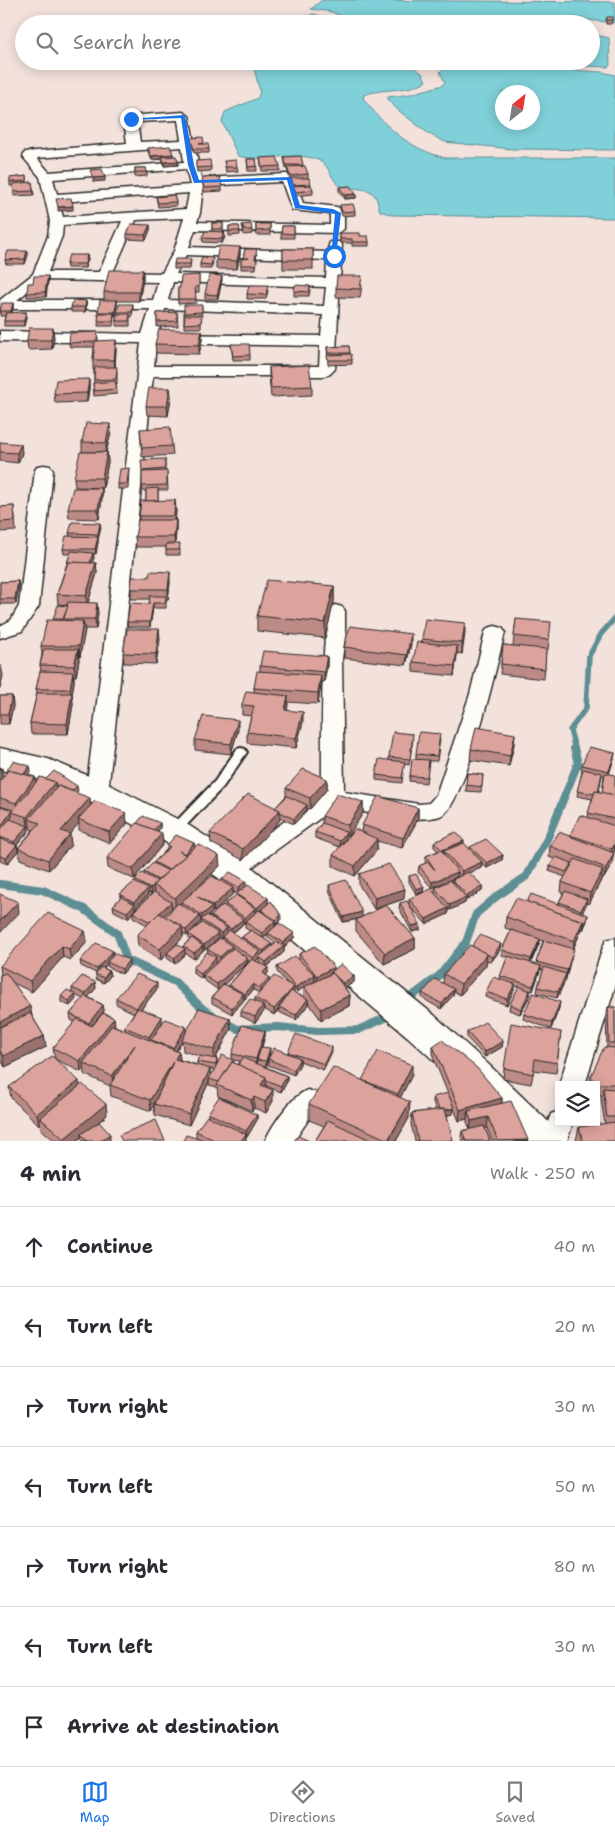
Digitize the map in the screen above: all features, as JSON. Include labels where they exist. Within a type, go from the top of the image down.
[{"type":"main road","points":[[0,759],[37,767],[97,792],[173,831],[232,870],[421,1026],[475,1075],[542,1141]]},
{"type":"street","points":[[97,792],[149,337],[168,278],[181,251],[191,219],[197,185],[191,165],[183,116],[160,116],[130,120],[134,146]]},
{"type":"street","points":[[1,306],[39,276],[55,236],[57,221],[53,198],[46,176],[29,157],[30,155],[187,143]]},
{"type":"street","points":[[46,176],[191,165]]},
{"type":"street","points":[[53,198],[287,178],[297,206],[337,211],[338,229],[327,341],[327,369],[320,373],[144,371]]},
{"type":"street","points":[[57,221],[131,217],[338,229]]},
{"type":"street","points":[[104,276],[131,217]]},
{"type":"street","points":[[181,251],[334,256]]},
{"type":"street","points":[[39,276],[104,276],[334,283]]},
{"type":"street","points":[[1,306],[160,304],[331,311]]},
{"type":"street","points":[[0,336],[327,341]]},
{"type":"street","points":[[0,632],[13,630],[19,625],[29,606],[44,470]]},
{"type":"street","points":[[333,798],[332,659],[335,636],[335,611]]},
{"type":"street","points":[[232,870],[333,798],[419,812],[431,811],[440,807],[447,795],[480,694],[495,632]]},
{"type":"street","points":[[573,1081],[615,947]]},
{"type":"street","points":[[278,1141],[308,1101]]},
{"type":"street","points":[[554,1141],[559,1126]]},
{"type":"lane","points":[[173,831],[220,782],[241,752]]},
{"type":"water","points":[[322,0],[615,2],[615,23],[600,21],[600,15],[339,15],[332,12],[311,9]]},
{"type":"water","points":[[600,36],[609,38],[610,65],[608,67],[600,67]]},
{"type":"water","points":[[254,70],[417,70],[422,73],[426,81],[419,85],[404,89],[380,91],[364,95],[363,98],[399,136],[421,149],[446,158],[615,158],[615,218],[393,215],[380,211],[376,198],[372,193],[339,185],[335,182],[326,165],[318,160],[299,156],[248,158],[238,156],[222,122],[225,112],[258,98],[260,91]]},
{"type":"water","points":[[442,70],[568,70],[602,72],[615,75],[615,150],[512,149],[445,142],[429,134],[388,100],[388,97],[411,94],[443,85],[445,82],[440,72]]},
{"type":"building","points":[[607,17],[613,17],[612,20],[606,20]]},
{"type":"building","points":[[203,137],[204,143],[199,144],[208,144],[209,149],[194,149],[190,138]]},
{"type":"building","points":[[170,146],[173,154],[151,156],[148,148]]},
{"type":"building","points":[[176,156],[178,161],[164,162],[162,157]]},
{"type":"building","points":[[301,156],[303,165],[286,165],[284,157]]},
{"type":"building","points":[[277,157],[280,166],[262,167],[260,158]]},
{"type":"building","points":[[247,159],[256,159],[257,166],[248,167]]},
{"type":"building","points":[[210,160],[211,167],[196,168],[196,161]]},
{"type":"building","points":[[236,160],[237,167],[226,167],[224,161]]},
{"type":"building","points":[[305,166],[308,174],[290,176],[287,167]]},
{"type":"building","points":[[135,168],[146,168],[146,172],[135,172]]},
{"type":"building","points":[[102,169],[105,177],[93,178],[90,170]]},
{"type":"building","points":[[27,176],[27,181],[10,182],[10,178]]},
{"type":"building","points":[[220,177],[222,187],[204,188],[202,178]]},
{"type":"building","points":[[291,178],[309,178],[311,184],[293,185]]},
{"type":"building","points":[[32,182],[33,191],[14,192],[13,184]]},
{"type":"building","points":[[311,185],[313,190],[296,192],[293,186]]},
{"type":"building","points":[[350,186],[356,194],[345,195],[339,187]]},
{"type":"building","points":[[174,195],[176,202],[158,203],[156,197]]},
{"type":"building","points":[[71,198],[73,206],[58,207],[56,199]]},
{"type":"building","points":[[353,204],[355,211],[342,212],[340,205]]},
{"type":"building","points":[[212,223],[223,223],[223,229],[212,229]]},
{"type":"building","points":[[131,224],[150,225],[145,235],[127,234]]},
{"type":"building","points":[[251,224],[252,230],[244,230],[242,225]]},
{"type":"building","points":[[256,224],[270,224],[270,230],[256,231]]},
{"type":"building","points":[[229,226],[239,226],[240,231],[229,231]]},
{"type":"building","points":[[282,226],[294,226],[294,234],[281,233]]},
{"type":"building","points":[[205,231],[224,232],[222,239],[202,238]]},
{"type":"building","points":[[340,233],[360,233],[360,236],[368,236],[369,242],[352,242],[352,239],[340,239]]},
{"type":"building","points":[[219,246],[240,247],[237,261],[216,260]]},
{"type":"building","points":[[245,249],[257,249],[256,265],[241,265],[241,259],[249,258],[243,258]]},
{"type":"building","points":[[283,249],[313,249],[313,260],[283,260]]},
{"type":"building","points":[[8,251],[27,251],[25,259],[5,260]]},
{"type":"building","points":[[69,255],[87,255],[85,264],[66,264]]},
{"type":"building","points":[[202,257],[213,258],[211,265],[200,264]]},
{"type":"building","points":[[175,259],[191,259],[190,264],[174,264]]},
{"type":"building","points":[[109,270],[143,270],[139,292],[104,292]]},
{"type":"building","points":[[199,275],[199,287],[195,287],[196,299],[178,299],[181,276]]},
{"type":"building","points":[[209,275],[222,276],[217,295],[205,294]]},
{"type":"building","points":[[34,276],[48,276],[45,292],[27,293],[28,283],[33,283]]},
{"type":"building","points":[[337,276],[362,276],[360,289],[336,288]]},
{"type":"building","points":[[249,285],[268,285],[266,295],[247,294]]},
{"type":"building","points":[[295,285],[310,286],[309,292],[294,291]]},
{"type":"building","points":[[73,300],[86,301],[85,307],[71,307]]},
{"type":"building","points":[[100,300],[117,300],[115,312],[98,312]]},
{"type":"building","points":[[2,303],[13,303],[11,311],[0,311]]},
{"type":"building","points":[[119,304],[133,304],[132,312],[117,312]]},
{"type":"building","points":[[184,305],[202,305],[202,312],[184,313]]},
{"type":"building","points":[[26,312],[24,321],[4,321],[6,313]]},
{"type":"building","points":[[177,312],[177,321],[157,322],[157,313]]},
{"type":"building","points":[[99,313],[114,313],[113,321],[98,321]]},
{"type":"building","points":[[117,314],[130,314],[129,321],[116,321]]},
{"type":"building","points":[[185,315],[202,315],[201,323],[184,324]]},
{"type":"building","points":[[29,328],[53,328],[51,340],[27,340]]},
{"type":"building","points":[[159,329],[202,331],[199,345],[155,344]]},
{"type":"building","points":[[98,332],[97,341],[69,343],[70,333]]},
{"type":"building","points":[[116,340],[114,360],[93,360],[95,341]]},
{"type":"building","points":[[231,344],[249,344],[250,355],[233,356]]},
{"type":"building","points":[[349,346],[350,353],[328,353],[327,347]]},
{"type":"building","points":[[351,354],[352,360],[328,360],[327,355]]},
{"type":"building","points":[[309,365],[312,386],[271,388],[269,367]]},
{"type":"building","points":[[95,367],[117,367],[116,379],[94,380]]},
{"type":"building","points":[[89,379],[87,393],[54,394],[56,380]]},
{"type":"building","points":[[115,381],[117,389],[94,391],[93,383]]},
{"type":"building","points":[[149,388],[170,388],[167,406],[146,406]]},
{"type":"building","points":[[86,423],[110,424],[106,443],[82,442]]},
{"type":"building","points":[[170,427],[172,446],[142,448],[140,429]]},
{"type":"building","points":[[0,442],[21,444],[17,453],[0,452]]},
{"type":"building","points":[[80,452],[107,452],[102,478],[74,478]]},
{"type":"building","points":[[165,459],[165,469],[142,471],[141,460]]},
{"type":"building","points":[[129,468],[127,484],[118,484],[120,469]]},
{"type":"building","points":[[167,471],[167,485],[142,486],[142,472]]},
{"type":"building","points":[[73,488],[102,488],[98,509],[68,509]]},
{"type":"building","points":[[158,488],[158,500],[146,501],[146,489]]},
{"type":"building","points":[[175,500],[174,516],[139,516],[141,501]]},
{"type":"building","points":[[14,506],[15,521],[0,522],[0,507]]},
{"type":"building","points":[[138,520],[176,520],[174,537],[135,537]]},
{"type":"building","points":[[72,522],[100,523],[98,534],[69,533]]},
{"type":"building","points":[[66,536],[98,537],[95,549],[63,549]]},
{"type":"building","points":[[166,544],[180,544],[179,550],[166,550]]},
{"type":"building","points":[[71,551],[93,553],[90,563],[67,563]]},
{"type":"building","points":[[68,562],[96,563],[86,596],[57,594]]},
{"type":"building","points":[[150,571],[170,572],[168,589],[131,589],[132,577],[149,577]]},
{"type":"building","points":[[267,580],[334,586],[325,623],[257,616]]},
{"type":"building","points":[[18,581],[15,599],[0,599],[0,582]]},
{"type":"building","points":[[150,596],[166,596],[165,603],[153,603],[150,622],[127,622],[130,603],[149,604]]},
{"type":"building","points":[[68,602],[97,603],[95,619],[64,619]]},
{"type":"building","points":[[58,605],[68,606],[63,619],[53,619]]},
{"type":"building","points":[[425,619],[465,623],[462,643],[422,639]]},
{"type":"building","points":[[516,619],[551,622],[549,640],[514,636]]},
{"type":"building","points":[[47,620],[83,621],[79,646],[41,646]]},
{"type":"building","points":[[350,626],[411,634],[407,655],[344,647]]},
{"type":"building","points":[[127,629],[159,629],[156,654],[123,653]]},
{"type":"building","points":[[417,642],[457,646],[455,666],[413,662]]},
{"type":"building","points":[[503,645],[546,649],[545,669],[501,664]]},
{"type":"building","points":[[44,649],[78,649],[74,666],[40,665]]},
{"type":"building","points":[[263,651],[327,656],[324,672],[260,666]]},
{"type":"building","points":[[40,671],[73,672],[70,689],[36,689]]},
{"type":"building","points":[[257,671],[321,675],[318,693],[254,688]]},
{"type":"building","points":[[246,691],[288,696],[285,710],[303,712],[296,738],[247,732],[254,706],[242,705]]},
{"type":"building","points":[[37,693],[72,693],[67,724],[30,723]]},
{"type":"building","points":[[0,696],[12,696],[8,714],[0,714]]},
{"type":"building","points":[[203,716],[238,720],[231,744],[195,740]]},
{"type":"building","points":[[476,727],[515,734],[510,756],[471,749]]},
{"type":"building","points":[[393,732],[413,734],[410,759],[389,757]]},
{"type":"building","points":[[419,732],[440,734],[437,756],[416,754]]},
{"type":"building","points":[[589,747],[615,753],[609,771],[582,765]]},
{"type":"building","points":[[379,759],[405,762],[402,778],[376,775]]},
{"type":"building","points":[[412,759],[429,760],[427,777],[410,776]]},
{"type":"building","points":[[13,761],[30,766],[24,774],[8,770],[7,772],[6,771]]},
{"type":"building","points":[[303,769],[327,779],[310,798],[286,788]]},
{"type":"building","points":[[583,769],[602,773],[598,792],[595,791],[594,794],[577,791]]},
{"type":"building","points":[[8,770],[35,777],[16,803],[0,798],[0,781]]},
{"type":"building","points":[[54,771],[77,786],[72,791],[56,786],[55,782],[46,779]]},
{"type":"building","points":[[467,773],[483,775],[482,787],[466,785]]},
{"type":"building","points":[[605,773],[615,775],[615,795],[602,793]]},
{"type":"building","points":[[40,777],[55,782],[27,817],[12,812]]},
{"type":"building","points":[[58,786],[90,798],[61,831],[70,834],[48,860],[18,848],[40,823],[29,819]]},
{"type":"building","points":[[595,791],[615,795],[615,819],[588,813]]},
{"type":"building","points":[[248,794],[280,810],[243,849],[210,833]]},
{"type":"building","points":[[337,794],[363,802],[348,825],[322,816]]},
{"type":"building","points":[[287,796],[307,805],[294,819],[275,808]]},
{"type":"building","points":[[378,796],[418,808],[403,838],[362,825]]},
{"type":"building","points":[[95,801],[126,813],[109,832],[78,819]]},
{"type":"building","points":[[0,806],[13,810],[1,826],[0,826]]},
{"type":"building","points":[[580,815],[615,826],[615,843],[612,849],[570,835]]},
{"type":"building","points":[[143,816],[160,823],[154,830],[137,823]]},
{"type":"building","points":[[10,819],[28,826],[14,842],[0,837],[0,830]]},
{"type":"building","points":[[137,823],[162,833],[133,869],[107,858]]},
{"type":"building","points":[[322,823],[346,832],[340,841],[315,832]]},
{"type":"building","points":[[355,829],[377,839],[355,866],[333,855]]},
{"type":"building","points":[[456,832],[464,841],[442,850],[434,842]]},
{"type":"building","points":[[559,832],[614,853],[606,868],[550,846]]},
{"type":"building","points":[[176,835],[194,843],[185,854],[179,851],[186,855],[169,870],[154,862],[170,847],[167,845]]},
{"type":"building","points":[[0,839],[17,845],[6,858],[0,856]]},
{"type":"building","points":[[486,839],[503,855],[487,863],[470,847]]},
{"type":"building","points":[[464,843],[482,862],[462,871],[444,851]]},
{"type":"building","points":[[198,844],[219,856],[175,898],[153,885]]},
{"type":"building","points":[[441,850],[458,872],[432,882],[419,866],[428,862],[435,870],[426,856]]},
{"type":"building","points":[[556,857],[572,863],[566,872],[550,866]]},
{"type":"building","points":[[575,859],[603,870],[590,893],[562,882]]},
{"type":"building","points":[[153,863],[168,871],[158,880],[144,872]]},
{"type":"building","points":[[389,864],[405,889],[375,898],[359,874]]},
{"type":"building","points":[[230,872],[246,881],[238,888],[222,879]]},
{"type":"building","points":[[468,872],[483,886],[467,895],[452,880]]},
{"type":"building","points":[[142,873],[157,881],[150,889],[135,880]]},
{"type":"building","points":[[416,874],[424,887],[416,889],[409,876]]},
{"type":"building","points":[[212,876],[233,888],[213,906],[197,896],[212,907],[202,915],[181,902]]},
{"type":"building","points":[[346,880],[362,912],[343,917],[329,885]]},
{"type":"building","points":[[450,880],[466,897],[450,905],[435,888]]},
{"type":"building","points":[[134,882],[148,889],[134,902],[120,894]]},
{"type":"building","points":[[248,885],[268,898],[257,908],[236,894]]},
{"type":"building","points":[[431,889],[448,908],[426,919],[409,899]]},
{"type":"building","points":[[565,891],[587,899],[581,910],[559,902]]},
{"type":"building","points":[[154,892],[171,902],[150,922],[133,912]]},
{"type":"building","points":[[0,894],[18,902],[0,921]]},
{"type":"building","points":[[531,894],[588,915],[584,924],[583,921],[527,902]]},
{"type":"building","points":[[236,895],[255,908],[245,918],[225,904]]},
{"type":"building","points":[[121,897],[135,904],[127,912],[113,906]]},
{"type":"building","points":[[516,898],[583,921],[574,941],[506,917]]},
{"type":"building","points":[[271,901],[281,915],[276,920],[261,910]]},
{"type":"building","points":[[407,901],[420,924],[412,926],[400,903]]},
{"type":"building","points":[[178,903],[200,916],[186,930],[165,917]]},
{"type":"building","points":[[223,905],[243,919],[231,929],[211,916]]},
{"type":"building","points":[[386,905],[415,938],[385,953],[356,920]]},
{"type":"building","points":[[259,910],[275,921],[262,933],[245,922]]},
{"type":"building","points":[[48,913],[85,931],[69,949],[62,946],[30,981],[0,966]]},
{"type":"building","points":[[159,913],[182,926],[160,949],[137,935]]},
{"type":"building","points":[[207,915],[227,928],[221,933],[201,920]]},
{"type":"building","points":[[202,923],[218,933],[204,945],[188,934]]},
{"type":"building","points":[[279,923],[294,933],[283,943],[268,933]]},
{"type":"building","points":[[229,930],[260,951],[253,958],[222,937]]},
{"type":"building","points":[[251,930],[272,944],[263,951],[242,937]]},
{"type":"building","points":[[511,930],[540,939],[531,959],[502,950]]},
{"type":"building","points":[[480,935],[501,944],[492,957],[472,946]]},
{"type":"building","points":[[192,938],[203,946],[194,953],[183,946]]},
{"type":"building","points":[[220,938],[232,946],[220,957],[207,949]]},
{"type":"building","points":[[544,940],[574,949],[567,970],[536,962]]},
{"type":"building","points":[[277,942],[284,946],[266,962],[259,957]]},
{"type":"building","points":[[96,943],[113,951],[97,969],[80,961]]},
{"type":"building","points":[[177,944],[185,949],[174,958],[167,953]]},
{"type":"building","points":[[470,945],[487,954],[461,984],[444,974]]},
{"type":"building","points":[[315,946],[334,967],[317,976],[299,954]]},
{"type":"building","points":[[233,948],[247,958],[217,984],[203,975]]},
{"type":"building","points":[[207,952],[216,957],[201,974],[193,968]]},
{"type":"building","points":[[114,953],[129,960],[122,969],[107,962]]},
{"type":"building","points":[[295,956],[315,975],[296,987],[277,967]]},
{"type":"building","points":[[508,956],[541,966],[533,986],[500,976]]},
{"type":"building","points":[[252,959],[268,967],[263,973],[269,977],[260,988],[253,984],[245,994],[229,985]]},
{"type":"building","points":[[341,964],[354,976],[343,983],[331,972]]},
{"type":"building","points":[[101,967],[109,971],[104,978],[95,974]]},
{"type":"building","points":[[544,967],[566,974],[558,992],[538,987]]},
{"type":"building","points":[[6,973],[30,1006],[0,1022],[0,975]]},
{"type":"building","points":[[333,973],[350,995],[321,1009],[304,987]]},
{"type":"building","points":[[137,974],[157,983],[136,1008],[116,998]]},
{"type":"building","points":[[82,976],[95,982],[85,994],[72,988]]},
{"type":"building","points":[[274,976],[294,987],[274,1009],[255,998]]},
{"type":"building","points":[[493,977],[515,984],[507,999],[486,992]]},
{"type":"building","points":[[435,979],[454,989],[442,1004],[422,993]]},
{"type":"building","points":[[224,984],[243,994],[232,1008],[212,997]]},
{"type":"building","points":[[519,986],[530,991],[521,1009],[510,1004]]},
{"type":"building","points":[[67,990],[75,994],[69,1001],[61,996]]},
{"type":"building","points":[[291,991],[308,999],[296,1015],[279,1007]]},
{"type":"building","points":[[533,993],[560,1002],[552,1023],[524,1014]]},
{"type":"building","points":[[85,996],[103,1005],[89,1023],[70,1014]]},
{"type":"building","points":[[250,999],[263,1005],[255,1017],[241,1011]]},
{"type":"building","points":[[608,1007],[615,1007],[615,1043],[609,1043]]},
{"type":"building","points":[[138,1008],[162,1017],[149,1037],[124,1027]]},
{"type":"building","points":[[199,1008],[230,1018],[214,1050],[182,1040]]},
{"type":"building","points":[[30,1013],[44,1036],[3,1056],[0,1050],[0,1027]]},
{"type":"building","points":[[103,1013],[114,1018],[80,1061],[53,1048],[77,1019],[92,1026]]},
{"type":"building","points":[[165,1019],[186,1027],[173,1048],[151,1040]]},
{"type":"building","points":[[485,1022],[503,1041],[485,1052],[467,1032]]},
{"type":"building","points":[[511,1023],[561,1032],[557,1063],[535,1059],[533,1074],[504,1068]]},
{"type":"building","points":[[112,1025],[179,1052],[175,1059],[210,1069],[189,1114],[154,1104],[173,1062],[150,1100],[110,1085],[135,1045],[112,1076],[83,1063]]},
{"type":"building","points":[[242,1025],[265,1031],[256,1059],[232,1054]]},
{"type":"building","points":[[296,1034],[332,1047],[324,1064],[288,1052]]},
{"type":"building","points":[[442,1040],[477,1068],[502,1098],[460,1110],[433,1046]]},
{"type":"building","points":[[261,1047],[270,1048],[266,1061],[257,1060]]},
{"type":"building","points":[[604,1047],[615,1048],[615,1084],[600,1084],[600,1081],[594,1081],[591,1076]]},
{"type":"building","points":[[274,1048],[300,1058],[294,1070],[268,1059]]},
{"type":"building","points":[[378,1051],[412,1065],[398,1094],[362,1080]]},
{"type":"building","points":[[222,1055],[233,1060],[219,1082],[209,1079]]},
{"type":"building","points":[[52,1056],[79,1081],[37,1114],[9,1087]]},
{"type":"building","points":[[199,1056],[217,1059],[216,1065],[197,1062]]},
{"type":"building","points":[[243,1058],[287,1076],[281,1086],[266,1080],[266,1077],[238,1065]]},
{"type":"building","points":[[232,1062],[266,1077],[261,1085],[273,1090],[265,1102],[254,1097],[251,1100],[217,1085]]},
{"type":"building","points":[[333,1067],[410,1102],[388,1140],[309,1104]]},
{"type":"building","points":[[82,1084],[106,1104],[64,1139],[40,1118]]},
{"type":"building","points":[[603,1088],[615,1089],[615,1117],[607,1117]]},
{"type":"building","points":[[448,1093],[454,1108],[439,1109],[433,1097]]},
{"type":"building","points":[[219,1097],[257,1115],[246,1131],[208,1113]]},
{"type":"building","points":[[511,1101],[528,1140],[498,1141],[488,1117],[471,1121],[468,1111]]},
{"type":"building","points":[[445,1109],[453,1140],[418,1141],[412,1113]]},
{"type":"building","points":[[207,1116],[246,1134],[241,1141],[216,1141],[196,1131]]},
{"type":"building","points":[[156,1120],[165,1141],[122,1141],[119,1135]]},
{"type":"building","points":[[328,1120],[368,1139],[367,1141],[315,1141]]},
{"type":"building","points":[[99,1122],[110,1134],[100,1141],[87,1141],[81,1134]]},
{"type":"building","points":[[615,1122],[615,1141],[583,1141],[579,1127],[600,1126],[600,1124]]},
{"type":"building","points":[[484,1126],[490,1141],[466,1141],[462,1131]]},
{"type":"building","points":[[186,1135],[205,1141],[183,1141]]},
{"type":"building","points":[[298,1136],[309,1141],[294,1141]]},
{"type":"waterway","points":[[575,749],[570,730],[586,708],[589,656],[601,634],[615,618]]},
{"type":"waterway","points":[[406,1001],[440,975],[466,942],[476,914],[496,897],[527,876],[548,837],[578,763],[574,748]]},
{"type":"waterway","points":[[0,884],[43,890],[84,909],[117,933],[127,960],[175,982],[203,1009],[212,1014]]},
{"type":"waterway","points":[[225,1022],[237,1029],[278,1027],[318,1031],[358,1030],[383,1019],[391,1013]]},
{"type":"route","points":[[131,119],[183,116],[191,165],[196,182],[284,177],[289,179],[297,206],[300,208],[337,211],[338,229],[334,256]]}]
